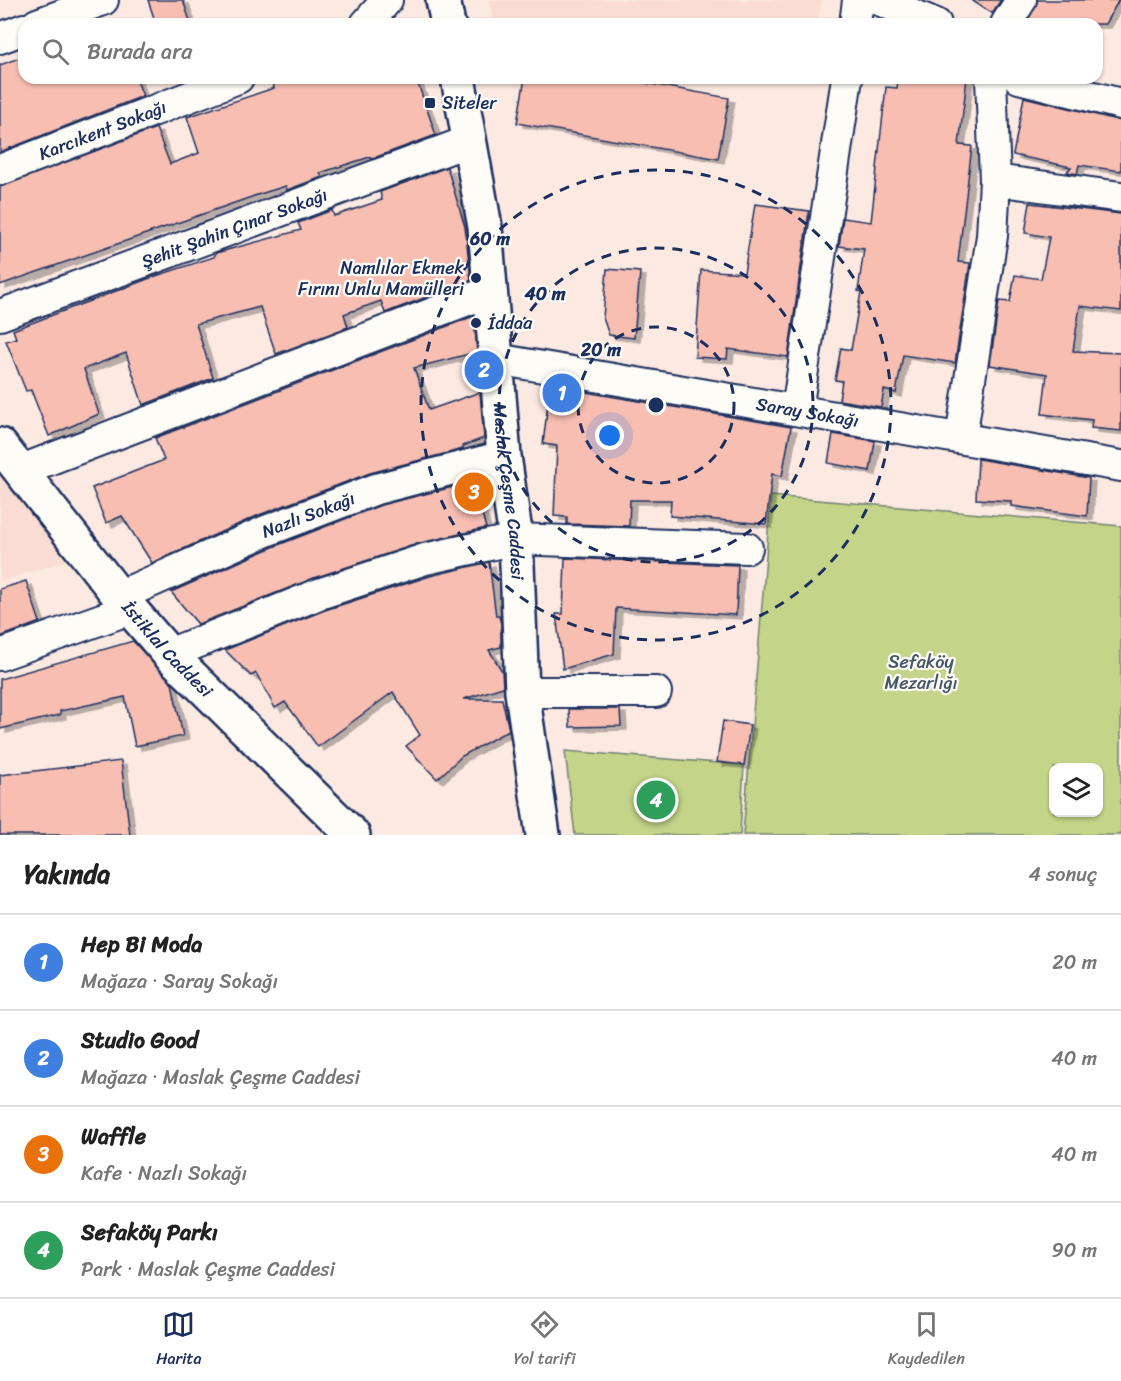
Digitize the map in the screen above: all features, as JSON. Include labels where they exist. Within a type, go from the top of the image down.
[{"type":"street","points":[[371,18],[387,0]]},
{"type":"street","points":[[443,0],[447,18]]},
{"type":"street","points":[[856,18],[858,0]]},
{"type":"street","points":[[879,0],[922,18]]},
{"type":"street","points":[[1010,18],[1021,0]]},
{"type":"street","points":[[49,18],[80,3]]},
{"type":"street","points":[[0,38],[18,31]]},
{"type":"street","name":"Karcıkent Sokağı","points":[[0,170],[222,84]]},
{"type":"street","name":"Maslak Çeşme Caddesi","points":[[459,84],[485,227],[504,456],[516,539],[522,692],[543,835]]},
{"type":"street","points":[[797,410],[846,84]]},
{"type":"street","points":[[961,438],[992,236],[995,180],[991,84]]},
{"type":"street","points":[[1043,84],[1121,104]]},
{"type":"street","name":"Şehit Şahin Çınar Sokağı","points":[[0,315],[469,141]]},
{"type":"street","points":[[995,180],[1121,197]]},
{"type":"street","points":[[19,471],[491,291]]},
{"type":"street","name":"Saray Sokağı","points":[[496,359],[1121,466]]},
{"type":"street","name":"İstiklal Caddesi","points":[[0,445],[124,602],[169,654],[353,835]]},
{"type":"street","name":"Nazlı Sokağı","points":[[0,655],[124,602],[266,531],[376,489],[504,456]]},
{"type":"street","points":[[169,654],[319,594],[415,562],[516,539],[747,548]]},
{"type":"street","points":[[522,692],[656,692]]},
{"type":"shaded area","points":[[490,0],[822,0],[818,18],[493,18]]},
{"type":"shaded area","points":[[0,445],[86,555],[0,581]]},
{"type":"green space","name":"Sefaköy Mezarlığı","points":[[771,496],[1121,526],[1121,835],[743,835]]},
{"type":"green space","points":[[565,751],[744,765],[740,835],[575,835]]},
{"type":"building","points":[[148,0],[183,0],[189,18],[154,18]]},
{"type":"building","points":[[971,0],[1001,0],[992,13]]},
{"type":"building","points":[[1038,0],[1119,0],[1105,24],[1103,24],[1103,18],[1029,18]]},
{"type":"building","points":[[18,58],[18,84],[138,84],[143,96],[0,152],[0,65]]},
{"type":"building","points":[[418,84],[436,135],[371,159],[370,157],[320,173],[322,177],[287,190],[286,186],[260,194],[0,285],[0,187],[156,128],[170,164],[199,153],[187,117],[274,88],[273,85]]},
{"type":"building","points":[[524,84],[651,84],[729,98],[718,159],[517,123]]},
{"type":"building","points":[[897,84],[966,84],[959,145],[972,146],[958,262],[970,263],[955,363],[903,355],[896,393],[884,390],[881,407],[839,400],[842,381],[835,380],[841,348],[851,350],[861,292],[858,291],[864,249],[839,246],[843,218],[871,222],[886,87],[897,88]]},
{"type":"building","points":[[1024,97],[1121,121],[1121,171],[1079,165],[1077,174],[1067,172],[1071,167],[1013,155]]},
{"type":"building","points":[[447,167],[465,227],[471,280],[385,313],[381,301],[344,314],[348,327],[276,354],[260,307],[196,324],[213,378],[143,405],[126,353],[84,369],[99,414],[49,436],[31,390],[26,391],[6,341],[16,338],[13,330],[153,277],[214,257],[216,253],[301,230],[298,223],[332,210],[334,216],[382,200],[380,192]]},
{"type":"building","points":[[1030,203],[1121,214],[1121,311],[1080,306],[1073,351],[1121,353],[1121,431],[1091,428],[1092,420],[1042,414],[1047,374],[990,365],[999,301],[1010,302],[1015,275],[1041,279],[1049,237],[1025,233]]},
{"type":"building","points":[[755,204],[809,211],[788,357],[728,349],[727,359],[695,357],[701,270],[744,273]]},
{"type":"building","points":[[607,269],[640,272],[634,338],[609,335],[603,318]]},
{"type":"building","points":[[474,316],[477,352],[414,368],[429,410],[480,392],[484,438],[463,446],[463,449],[370,473],[259,515],[152,563],[122,516],[106,523],[92,488],[164,460],[155,438]]},
{"type":"building","points":[[550,386],[791,427],[782,476],[772,474],[766,524],[670,516],[671,500],[630,500],[629,526],[567,524],[567,517],[554,516],[557,446],[543,444]]},
{"type":"building","points":[[833,434],[875,441],[870,471],[828,463]]},
{"type":"building","points":[[978,459],[1089,478],[1087,516],[1011,506],[1011,501],[976,499]]},
{"type":"building","points":[[473,482],[486,528],[420,543],[314,578],[198,624],[171,592],[273,547],[381,505]]},
{"type":"building","points":[[565,558],[738,565],[736,615],[616,608],[614,654],[563,669],[556,614],[563,614]]},
{"type":"building","points":[[489,562],[496,616],[499,616],[501,624],[501,647],[489,650],[502,671],[503,687],[464,699],[502,699],[509,730],[462,756],[437,779],[406,746],[420,735],[393,692],[318,747],[285,702],[275,708],[256,673],[251,676],[225,650],[325,610],[430,576]]},
{"type":"building","points":[[26,581],[40,622],[0,637],[0,589]]},
{"type":"building","points":[[133,641],[172,683],[183,736],[135,746],[125,697],[60,711],[60,715],[0,729],[0,679]]},
{"type":"building","points":[[569,709],[620,709],[621,726],[570,727]]},
{"type":"building","points":[[723,721],[750,725],[744,765],[717,762]]},
{"type":"building","points":[[121,761],[130,835],[0,835],[0,775]]},
{"type":"place","name":"Siteler","points":[[430,103]]},
{"type":"place","name":"Namlılar Ekmek Fırını Unlu Mamülleri","points":[[476,278]]},
{"type":"place","name":"İddaa","points":[[476,323]]},
{"type":"place","name":"Studio Good","points":[[484,370]]},
{"type":"place","name":"Hep Bi Moda","points":[[562,393]]},
{"type":"place","name":"Waffle","points":[[474,492]]},
{"type":"place","name":"Sefaköy Parkı","points":[[656,800]]}]
